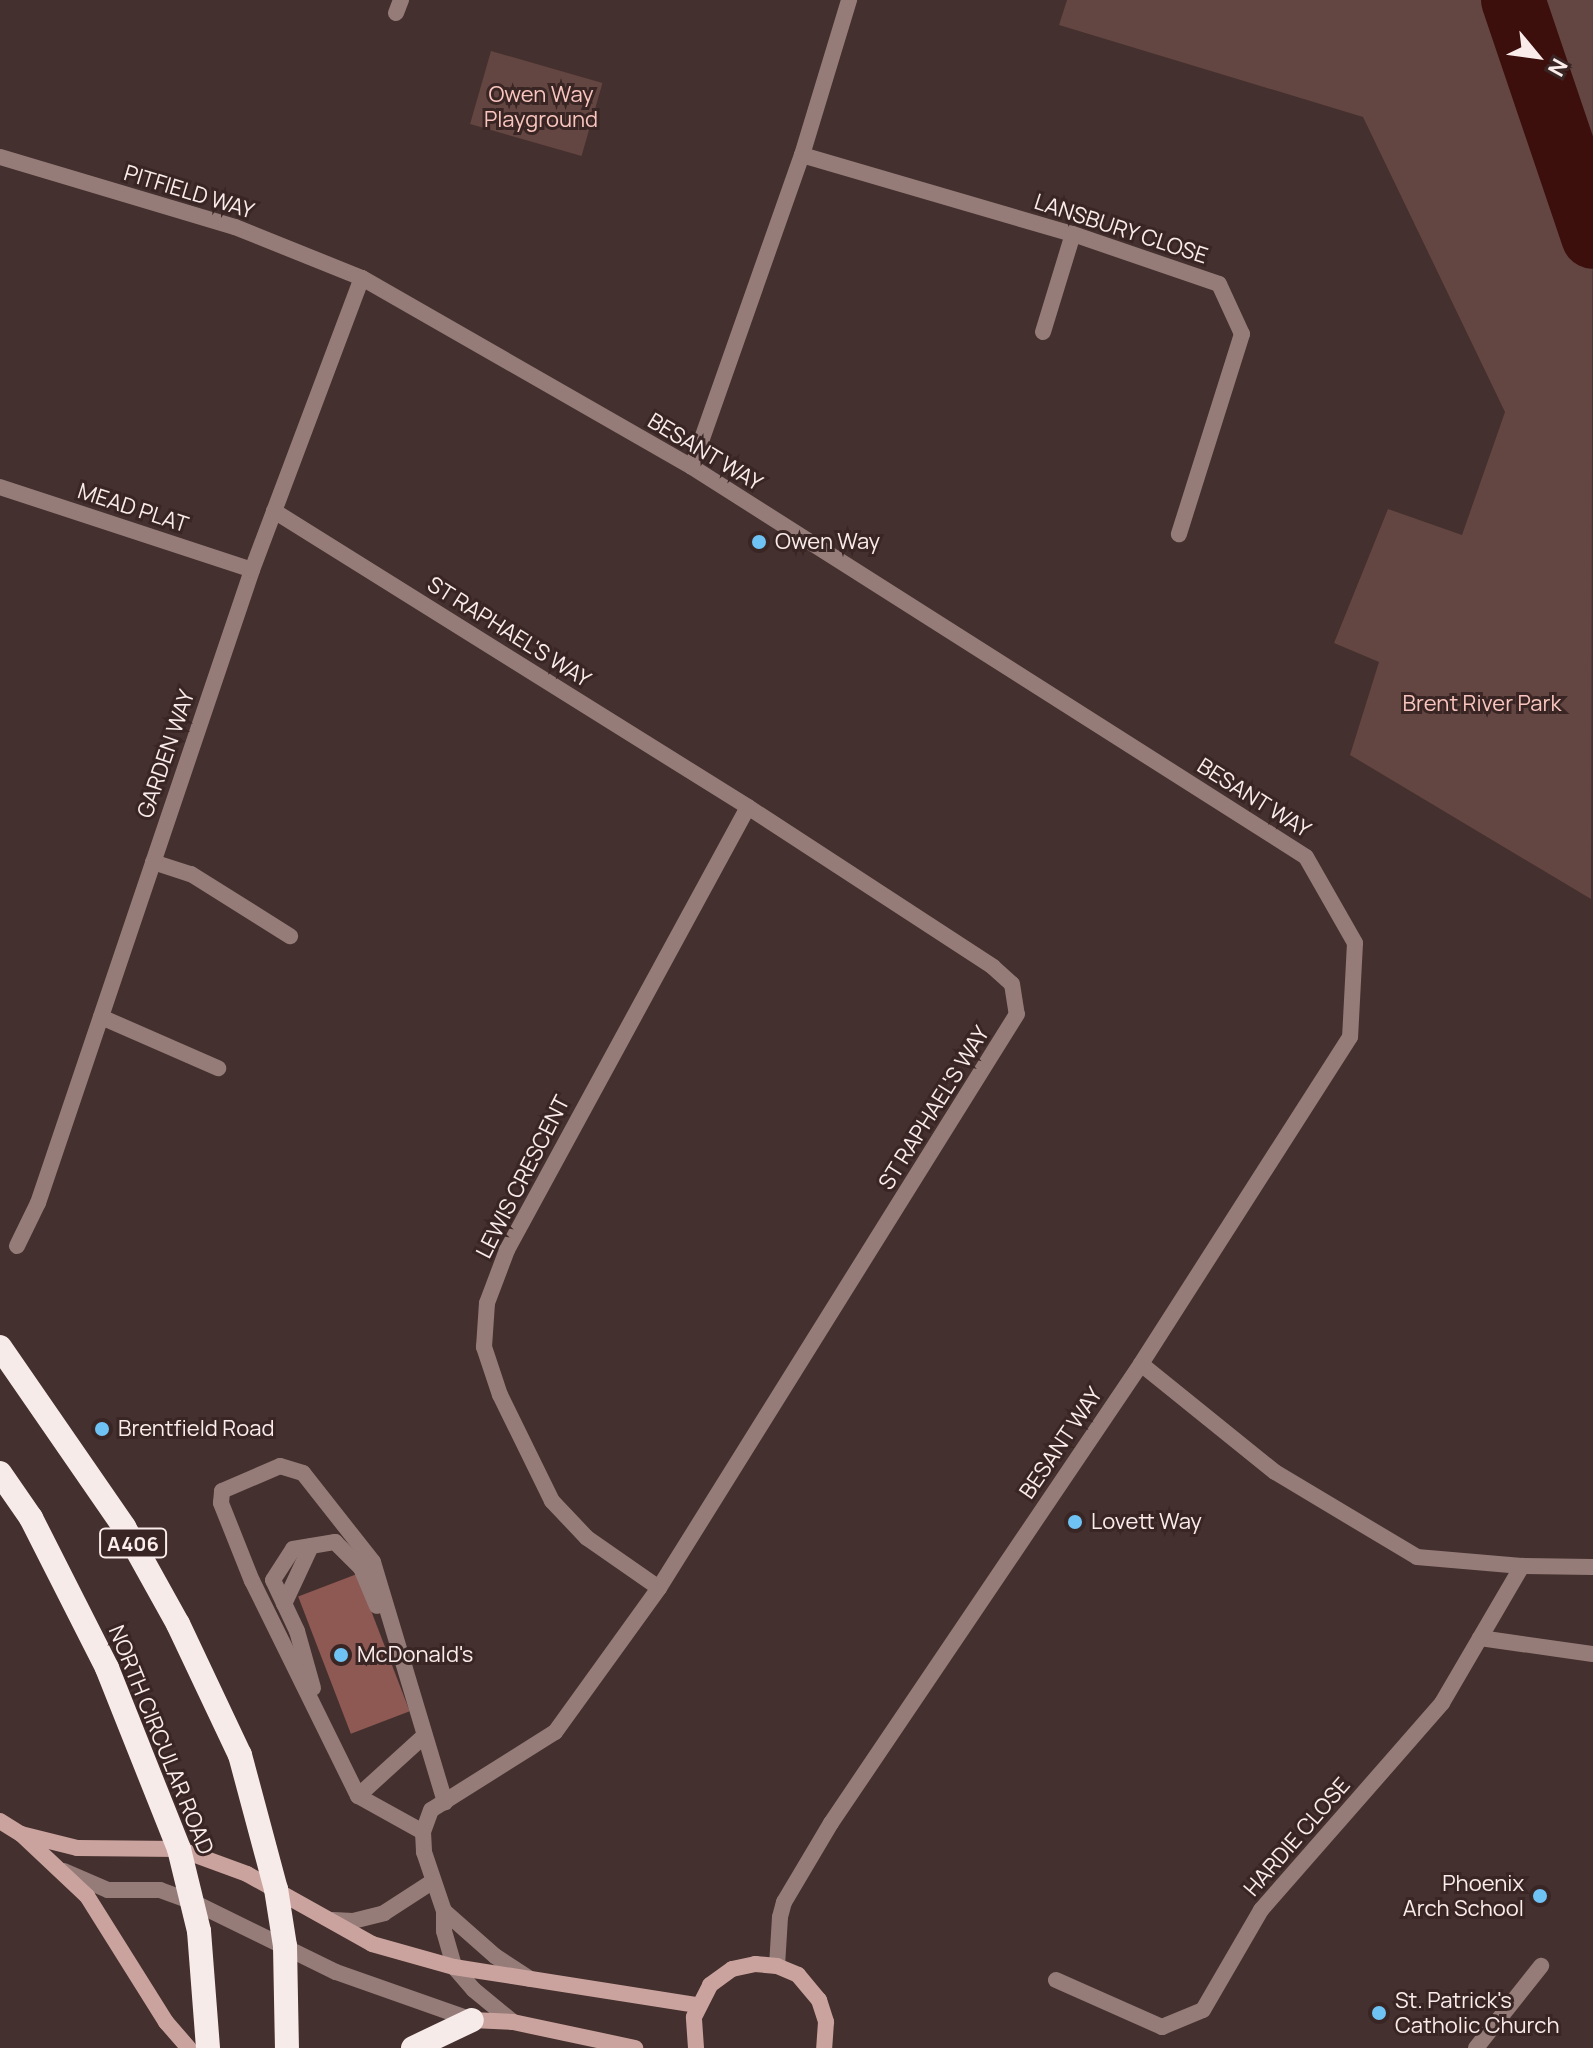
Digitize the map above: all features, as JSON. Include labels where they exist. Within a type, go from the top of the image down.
[{"type":"highway","name":"A406","points":[[0,1347],[124,1527],[178,1624],[240,1755],[276,1889],[285,1946],[287,2048]]},
{"type":"highway","name":"NORTH CIRCULAR ROAD","points":[[0,1473],[31,1518],[107,1668],[179,1849],[193,1902],[208,2038]]},
{"type":"highway","points":[[413,2048],[472,2020]]},
{"type":"main road","points":[[0,1821],[21,1834],[87,1896],[183,2047]]},
{"type":"main road","points":[[21,1834],[77,1848],[179,1849],[222,1863],[276,1889],[372,1944],[454,1967],[697,2005]]},
{"type":"main road","points":[[696,2048],[694,2017],[697,2005],[710,1985],[732,1969],[755,1964],[777,1966],[798,1975],[819,2000],[826,2022],[827,2048]]},
{"type":"main road","points":[[472,2020],[513,2022],[635,2048]]},
{"type":"street","points":[[692,467],[802,155],[849,0]]},
{"type":"street","name":"LANSBURY CLOSE","points":[[802,155],[1073,234],[1219,284],[1242,334],[1179,534]]},
{"type":"street","name":"PITFIELD WAY","points":[[0,157],[235,227],[362,278]]},
{"type":"street","points":[[1043,332],[1073,234]]},
{"type":"street","name":"BESANT WAY","points":[[362,278],[692,467],[1306,857],[1355,943],[1350,1037],[1141,1364],[809,1860],[780,1917],[777,1966]]},
{"type":"street","name":"GARDEN WAY","points":[[17,1246],[38,1203],[252,570],[362,278]]},
{"type":"street","name":"MEAD PLAT","points":[[0,487],[252,570]]},
{"type":"street","name":"ST RAPHAEL'S WAY","points":[[274,511],[748,807],[993,967],[1012,984],[1017,1014],[659,1588],[555,1732],[431,1810],[423,1832]]},
{"type":"street","name":"LEWIS CRESCENT","points":[[659,1588],[587,1538],[552,1501],[500,1395],[484,1347],[487,1303],[507,1250],[748,807]]},
{"type":"street","points":[[153,862],[191,874],[290,936]]},
{"type":"street","points":[[101,1017],[218,1068]]},
{"type":"street","points":[[1141,1364],[1275,1472],[1417,1557],[1522,1566],[1593,1567]]},
{"type":"street","points":[[445,1802],[402,1669],[373,1562],[303,1473],[280,1466],[222,1491],[221,1503],[252,1581],[358,1796],[423,1832],[424,1852],[444,1911],[444,1931],[454,1967],[474,1990],[513,2022]]},
{"type":"street","points":[[326,1731],[297,1631],[284,1604],[311,1546],[335,1542],[361,1568],[402,1669]]},
{"type":"street","name":"HARDIE CLOSE","points":[[1056,1980],[1162,2027],[1203,2010],[1261,1910],[1442,1703],[1522,1566]]},
{"type":"street","points":[[1480,1638],[1593,1654]]},
{"type":"street","points":[[358,1796],[424,1736]]},
{"type":"street","points":[[62,1870],[108,1890],[160,1890],[193,1902],[366,1984],[472,2020]]},
{"type":"street","points":[[333,1920],[370,1918],[384,1913],[432,1882]]},
{"type":"street","points":[[444,1911],[495,1956],[534,1981]]},
{"type":"street","points":[[1476,2048],[1541,1966]]},
{"type":"street","points":[[183,2047],[208,2038]]},
{"type":"green space","name":"Brent River Park","points":[[1067,0],[1593,0],[1591,899],[1350,755],[1379,662],[1334,643],[1388,509],[1462,535],[1505,412],[1363,117],[1059,25]]},
{"type":"green space","name":"Owen Way Playground","points":[[491,51],[603,83],[582,156],[470,124]]},
{"type":"building","points":[[357,1574],[410,1711],[351,1734],[298,1597]]},
{"type":"waterway","points":[[1513,0],[1593,237]]},
{"type":"place","name":"Owen Way","points":[[759,542]]},
{"type":"place","name":"Brentfield Road","points":[[102,1429]]},
{"type":"place","name":"Lovett Way","points":[[1075,1522]]},
{"type":"place","name":"McDonald's","points":[[341,1655]]},
{"type":"place","name":"Phoenix Arch School","points":[[1540,1896]]},
{"type":"place","name":"St. Patrick's Catholic Church","points":[[1379,2013]]}]
